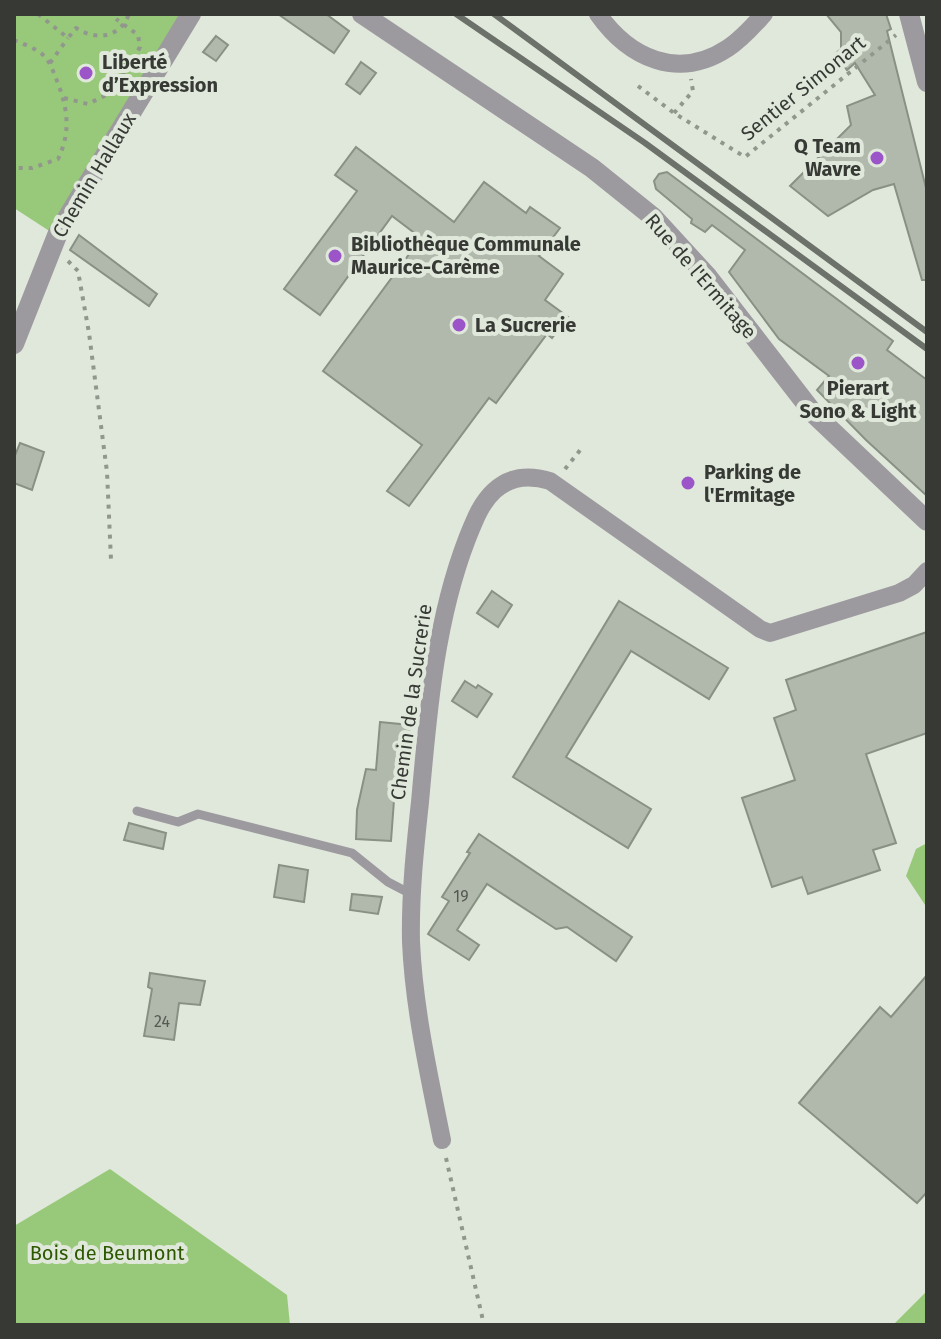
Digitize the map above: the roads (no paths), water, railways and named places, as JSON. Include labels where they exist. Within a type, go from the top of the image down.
[{"type":"street","name":"Chemin Hallaux","points":[[14,344],[53,246],[191,14]]},
{"type":"street","name":"Rue de l'Ermitage","points":[[362,14],[592,168],[653,217],[708,277],[814,414],[927,521]]},
{"type":"street","points":[[598,14],[614,36],[630,48],[661,61],[688,62],[726,50],[764,14]]},
{"type":"street","points":[[910,20],[924,58],[927,82]]},
{"type":"street","name":"Chemin de la Sucrerie","points":[[442,1140],[414,982],[411,894],[440,628],[456,569],[477,515],[494,490],[519,478],[555,483],[765,632],[779,632],[899,593],[914,585],[927,571]]},
{"type":"lane","points":[[137,811],[178,822],[198,814],[352,853],[388,882],[411,894]]},
{"type":"railway","points":[[456,14],[645,143],[927,349]]},
{"type":"railway","points":[[494,14],[927,332]]},
{"type":"place","name":"Liberté d’Expression","points":[[86,73]]},
{"type":"place","name":"Q Team Wavre","points":[[877,158]]},
{"type":"place","name":"Bibliothèque Communale Maurice-Carème","points":[[335,256]]},
{"type":"place","name":"La Sucrerie","points":[[459,325]]},
{"type":"place","name":"Pierart Sono & Light","points":[[858,363]]},
{"type":"place","name":"Parking de l'Ermitage","points":[[688,483]]},
{"type":"park label","name":"Bois de Beumont","points":[[107,1253]]}]
